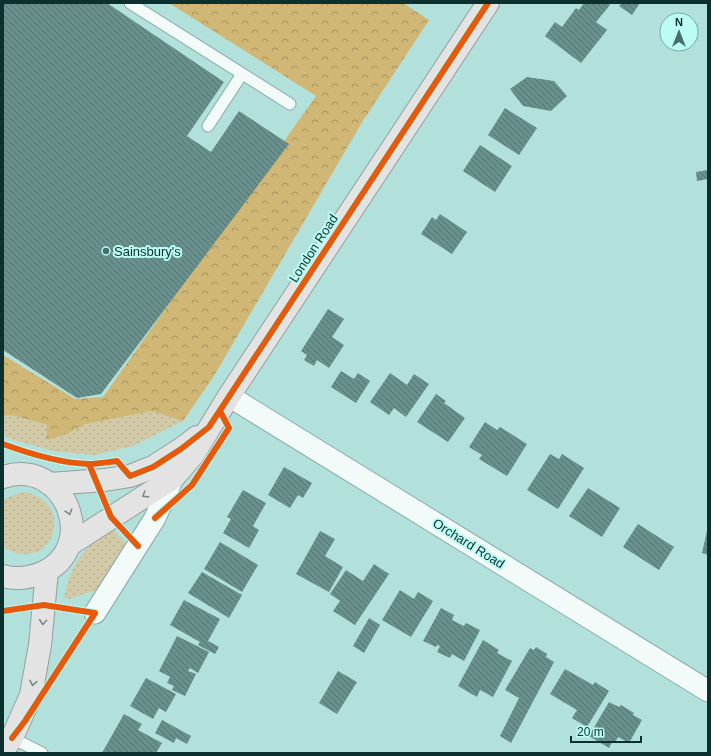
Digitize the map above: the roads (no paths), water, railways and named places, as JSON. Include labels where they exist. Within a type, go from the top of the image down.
[{"type":"main road","name":"London Road","points":[[69,544],[173,478],[193,455],[209,427],[488,3]]},
{"type":"main road","name":"London Road","points":[[50,484],[105,480],[130,476],[153,467],[181,449],[209,427]]},
{"type":"main road","name":"London Road","points":[[3,576],[19,578],[33,577],[47,571],[56,564],[63,555],[69,544],[72,528],[70,511],[62,496],[50,484],[25,474],[6,474]]},
{"type":"main road","points":[[7,745],[31,695],[40,645],[47,571]]},
{"type":"street","name":"Orchard Road","points":[[230,396],[708,691]]},
{"type":"street","name":"London Road","points":[[95,613],[156,518],[173,478]]},
{"type":"lane","points":[[130,3],[290,104]]},
{"type":"lane","points":[[208,126],[242,74]]},
{"type":"lane","points":[[7,745],[42,753]]},
{"type":"place","name":"Sainsbury's","points":[[106,251]]}]
